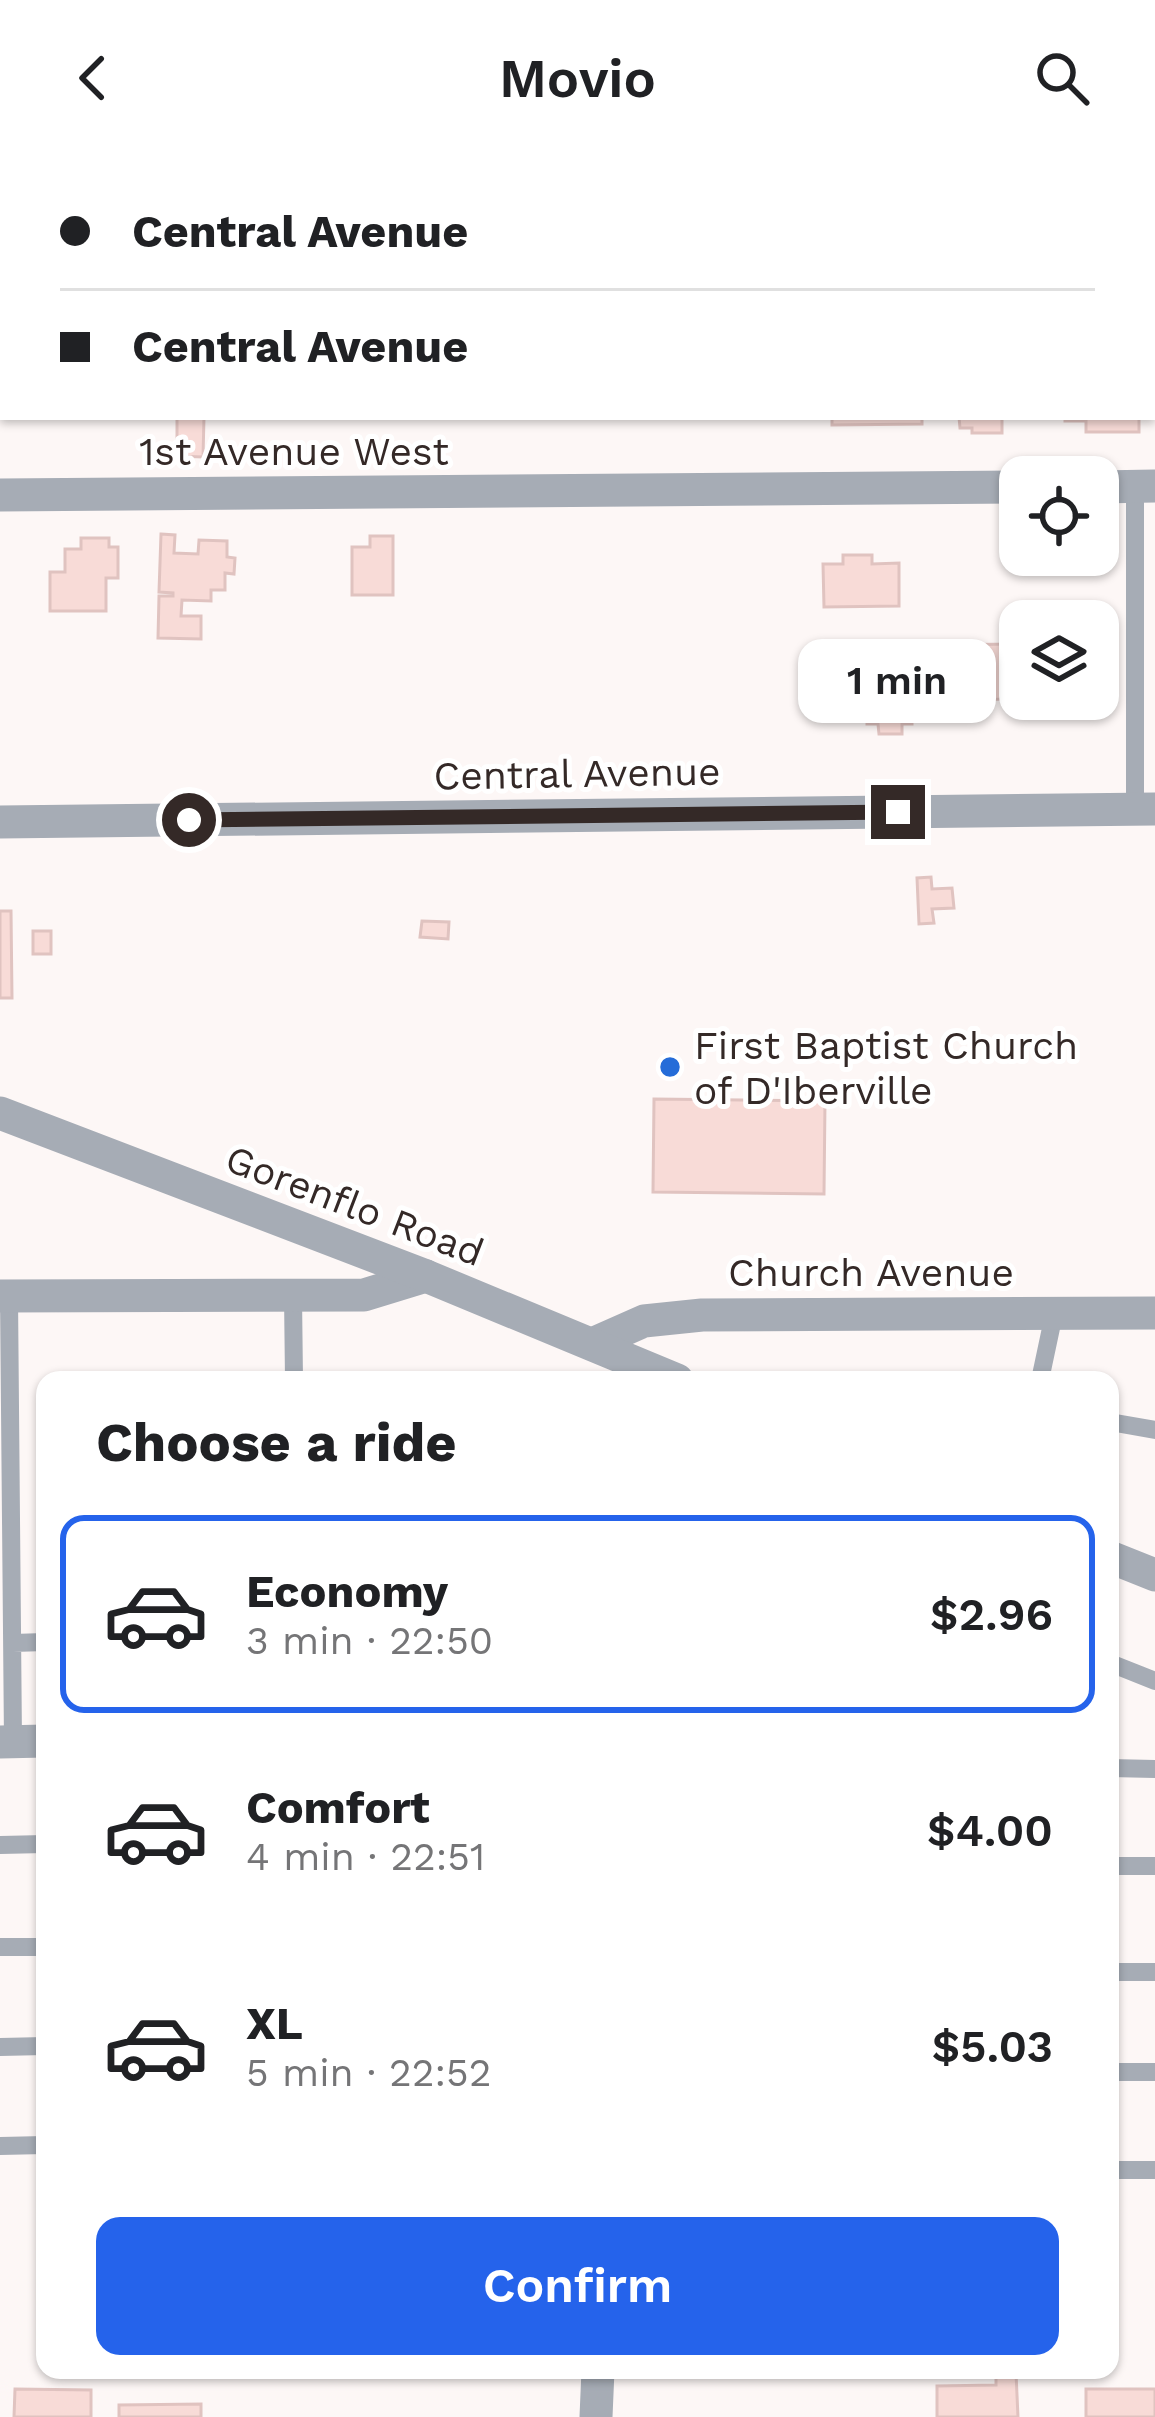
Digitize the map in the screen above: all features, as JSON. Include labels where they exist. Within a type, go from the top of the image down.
[{"type":"street","name":"1st Avenue West","points":[[0,495],[999,488]]},
{"type":"street","name":"Central Avenue","points":[[0,821],[1145,809]]},
{"type":"street","name":"Gorenflo Road","points":[[0,1113],[426,1276],[656,1371]]},
{"type":"street","points":[[4,1296],[364,1295],[426,1276]]},
{"type":"street","name":"Church Avenue","points":[[592,1344],[644,1322],[702,1315],[1155,1313]]},
{"type":"street","points":[[1119,1561],[1155,1576]]},
{"type":"street","points":[[596,2417],[598,2379]]},
{"type":"lane","points":[[1145,486],[1145,809]]},
{"type":"lane","points":[[293,1295],[294,1371]]},
{"type":"lane","points":[[4,1296],[19,1741]]},
{"type":"lane","points":[[1042,1371],[1054,1314]]},
{"type":"lane","points":[[1119,1423],[1155,1430]]},
{"type":"lane","points":[[13,1642],[36,1642]]},
{"type":"lane","points":[[1119,1768],[1155,1769]]},
{"type":"lane","points":[[0,1844],[36,1844]]},
{"type":"lane","points":[[1119,1866],[1155,1866]]},
{"type":"lane","points":[[0,1947],[36,1947]]},
{"type":"lane","points":[[1119,1972],[1155,1972]]},
{"type":"lane","points":[[0,2047],[36,2046]]},
{"type":"lane","points":[[1119,2072],[1155,2072]]},
{"type":"lane","points":[[0,2146],[36,2145]]},
{"type":"lane","points":[[1119,2170],[1155,2170]]},
{"type":"building","points":[[177,420],[204,420],[203,457],[177,456]]},
{"type":"building","points":[[832,420],[922,420],[922,424],[832,425]]},
{"type":"building","points":[[959,420],[1002,420],[1002,433],[960,428]]},
{"type":"building","points":[[1139,420],[1139,432],[1086,432],[1086,421],[1065,421]]},
{"type":"building","points":[[161,534],[175,535],[174,553],[198,554],[199,540],[227,541],[227,557],[235,558],[234,574],[225,573],[225,590],[211,590],[211,601],[182,600],[181,616],[201,616],[201,639],[158,638],[159,596],[173,596],[159,592]]},
{"type":"building","points":[[370,536],[393,536],[393,595],[352,595],[352,547],[370,547]]},
{"type":"building","points":[[81,538],[109,538],[109,547],[118,547],[118,578],[106,578],[106,611],[50,611],[50,572],[65,572],[65,549],[81,549]]},
{"type":"building","points":[[843,555],[872,555],[872,564],[899,563],[899,606],[824,607],[823,564],[843,564]]},
{"type":"building","points":[[999,644],[999,699],[933,700],[932,645]]},
{"type":"building","points":[[892,670],[905,670],[905,677],[911,677],[912,724],[902,724],[902,734],[879,734],[878,724],[867,724],[867,679],[892,678]]},
{"type":"building","points":[[931,877],[932,889],[952,888],[954,908],[932,909],[934,923],[919,924],[917,878]]},
{"type":"building","points":[[0,911],[11,911],[12,998],[0,998]]},
{"type":"building","points":[[422,921],[449,922],[448,939],[420,937]]},
{"type":"building","points":[[33,931],[51,931],[51,954],[33,954]]},
{"type":"building","points":[[654,1099],[825,1101],[824,1194],[653,1192]]},
{"type":"building","points":[[996,2379],[1016,2379],[1018,2417],[937,2417],[937,2386],[996,2385]]},
{"type":"building","points":[[15,2389],[91,2390],[91,2417],[14,2417]]},
{"type":"building","points":[[1086,2389],[1155,2389],[1155,2417],[1086,2417]]},
{"type":"building","points":[[201,2404],[201,2417],[119,2417],[119,2405]]},
{"type":"place","name":"First Baptist Church of D'Iberville","points":[[670,1067]]},
{"type":"route","points":[[189,820],[898,812]]}]
